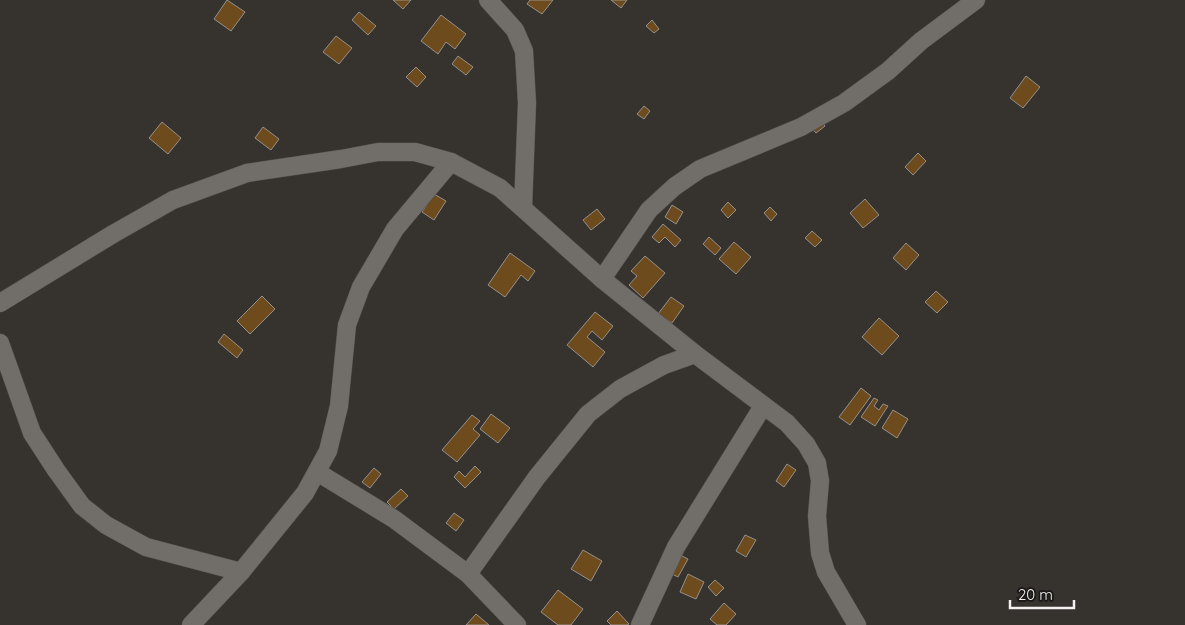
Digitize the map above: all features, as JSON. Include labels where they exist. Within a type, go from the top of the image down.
[{"type":"street","points":[[488,0],[515,30],[524,52],[527,103],[523,208]]},
{"type":"street","points":[[602,280],[649,210],[674,187],[700,169],[801,127],[844,103],[888,71],[921,41],[976,0]]},
{"type":"street","points":[[0,303],[173,200],[247,173],[378,152],[414,152],[451,162],[500,188],[602,280],[695,354],[787,423],[806,444],[817,463],[820,481],[817,516],[820,553],[826,572],[857,625]]},
{"type":"street","points":[[191,625],[241,572],[306,493],[328,451],[339,406],[347,325],[361,287],[395,229],[451,162]]},
{"type":"street","points":[[0,343],[32,434],[82,506],[106,525],[146,547],[241,572]]},
{"type":"street","points":[[468,574],[537,477],[588,414],[620,389],[664,365],[695,354]]},
{"type":"street","points":[[640,625],[676,547],[763,406]]},
{"type":"street","points":[[317,472],[394,519],[468,574],[517,625]]},
{"type":"building","points":[[227,0],[245,12],[231,31],[214,19]]},
{"type":"building","points":[[393,0],[411,0],[403,9]]},
{"type":"building","points":[[530,0],[553,0],[542,14],[527,4]]},
{"type":"building","points":[[611,0],[627,0],[621,8]]},
{"type":"building","points":[[359,12],[376,26],[368,35],[352,20]]},
{"type":"building","points":[[441,15],[466,34],[455,49],[446,42],[438,54],[421,41]]},
{"type":"building","points":[[652,20],[659,29],[654,33],[646,26]]},
{"type":"building","points":[[336,36],[352,48],[339,64],[323,52]]},
{"type":"building","points":[[458,56],[473,67],[466,75],[452,64]]},
{"type":"building","points":[[416,67],[426,77],[417,87],[406,77]]},
{"type":"building","points":[[1026,76],[1040,87],[1023,108],[1010,98]]},
{"type":"building","points":[[644,106],[650,111],[644,119],[637,114]]},
{"type":"building","points":[[819,118],[825,126],[816,133],[810,126]]},
{"type":"building","points":[[162,122],[181,138],[168,154],[149,138]]},
{"type":"building","points":[[263,127],[279,139],[271,150],[255,138]]},
{"type":"building","points":[[918,153],[926,161],[913,175],[905,167]]},
{"type":"building","points":[[434,194],[446,201],[434,220],[422,212]]},
{"type":"building","points":[[865,199],[879,215],[863,228],[850,213]]},
{"type":"building","points":[[728,202],[736,210],[728,218],[721,210]]},
{"type":"building","points":[[672,205],[683,212],[676,224],[665,217]]},
{"type":"building","points":[[770,207],[777,214],[771,221],[764,213]]},
{"type":"building","points":[[597,209],[605,219],[591,230],[583,220]]},
{"type":"building","points":[[663,224],[681,240],[675,247],[665,237],[659,243],[652,237]]},
{"type":"building","points":[[812,231],[822,240],[815,247],[805,238]]},
{"type":"building","points":[[709,237],[721,248],[715,255],[703,244]]},
{"type":"building","points":[[734,242],[751,257],[736,274],[719,259]]},
{"type":"building","points":[[906,243],[919,255],[906,270],[893,258]]},
{"type":"building","points":[[510,253],[535,271],[528,281],[521,275],[505,297],[488,285]]},
{"type":"building","points":[[645,256],[665,273],[643,298],[629,285],[637,276],[631,271]]},
{"type":"building","points":[[936,291],[948,302],[937,313],[925,302]]},
{"type":"building","points":[[262,296],[275,309],[250,334],[237,321]]},
{"type":"building","points":[[671,297],[684,306],[672,323],[658,314]]},
{"type":"building","points":[[595,312],[613,326],[602,340],[592,331],[587,337],[605,352],[593,367],[567,345]]},
{"type":"building","points":[[879,318],[899,336],[882,355],[862,337]]},
{"type":"building","points":[[224,334],[243,350],[237,358],[218,342]]},
{"type":"building","points":[[861,388],[871,396],[850,425],[839,417]]},
{"type":"building","points":[[874,398],[878,400],[874,406],[879,410],[883,404],[888,406],[875,426],[861,417]]},
{"type":"building","points":[[893,410],[908,419],[897,438],[882,428]]},
{"type":"building","points":[[491,414],[510,428],[498,443],[480,429]]},
{"type":"building","points":[[472,415],[480,421],[473,429],[480,435],[457,462],[442,450]]},
{"type":"building","points":[[787,464],[796,470],[784,487],[776,481]]},
{"type":"building","points":[[475,466],[481,472],[465,488],[454,477],[459,471],[465,477]]},
{"type":"building","points":[[374,468],[381,474],[370,488],[362,482]]},
{"type":"building","points":[[401,489],[408,496],[394,509],[387,502]]},
{"type":"building","points":[[454,513],[464,520],[456,531],[446,523]]},
{"type":"building","points":[[745,535],[756,540],[746,557],[736,551]]},
{"type":"building","points":[[583,550],[602,561],[591,581],[571,569]]},
{"type":"building","points":[[676,553],[688,559],[678,577],[666,571]]},
{"type":"building","points":[[688,574],[704,582],[696,599],[680,592]]},
{"type":"building","points":[[715,580],[724,588],[716,596],[708,587]]},
{"type":"building","points":[[558,590],[583,609],[571,625],[558,625],[541,612]]},
{"type":"building","points":[[724,603],[736,614],[726,625],[717,625],[710,619]]},
{"type":"building","points":[[617,611],[629,624],[611,625],[607,621]]},
{"type":"building","points":[[476,614],[489,625],[466,625]]}]
